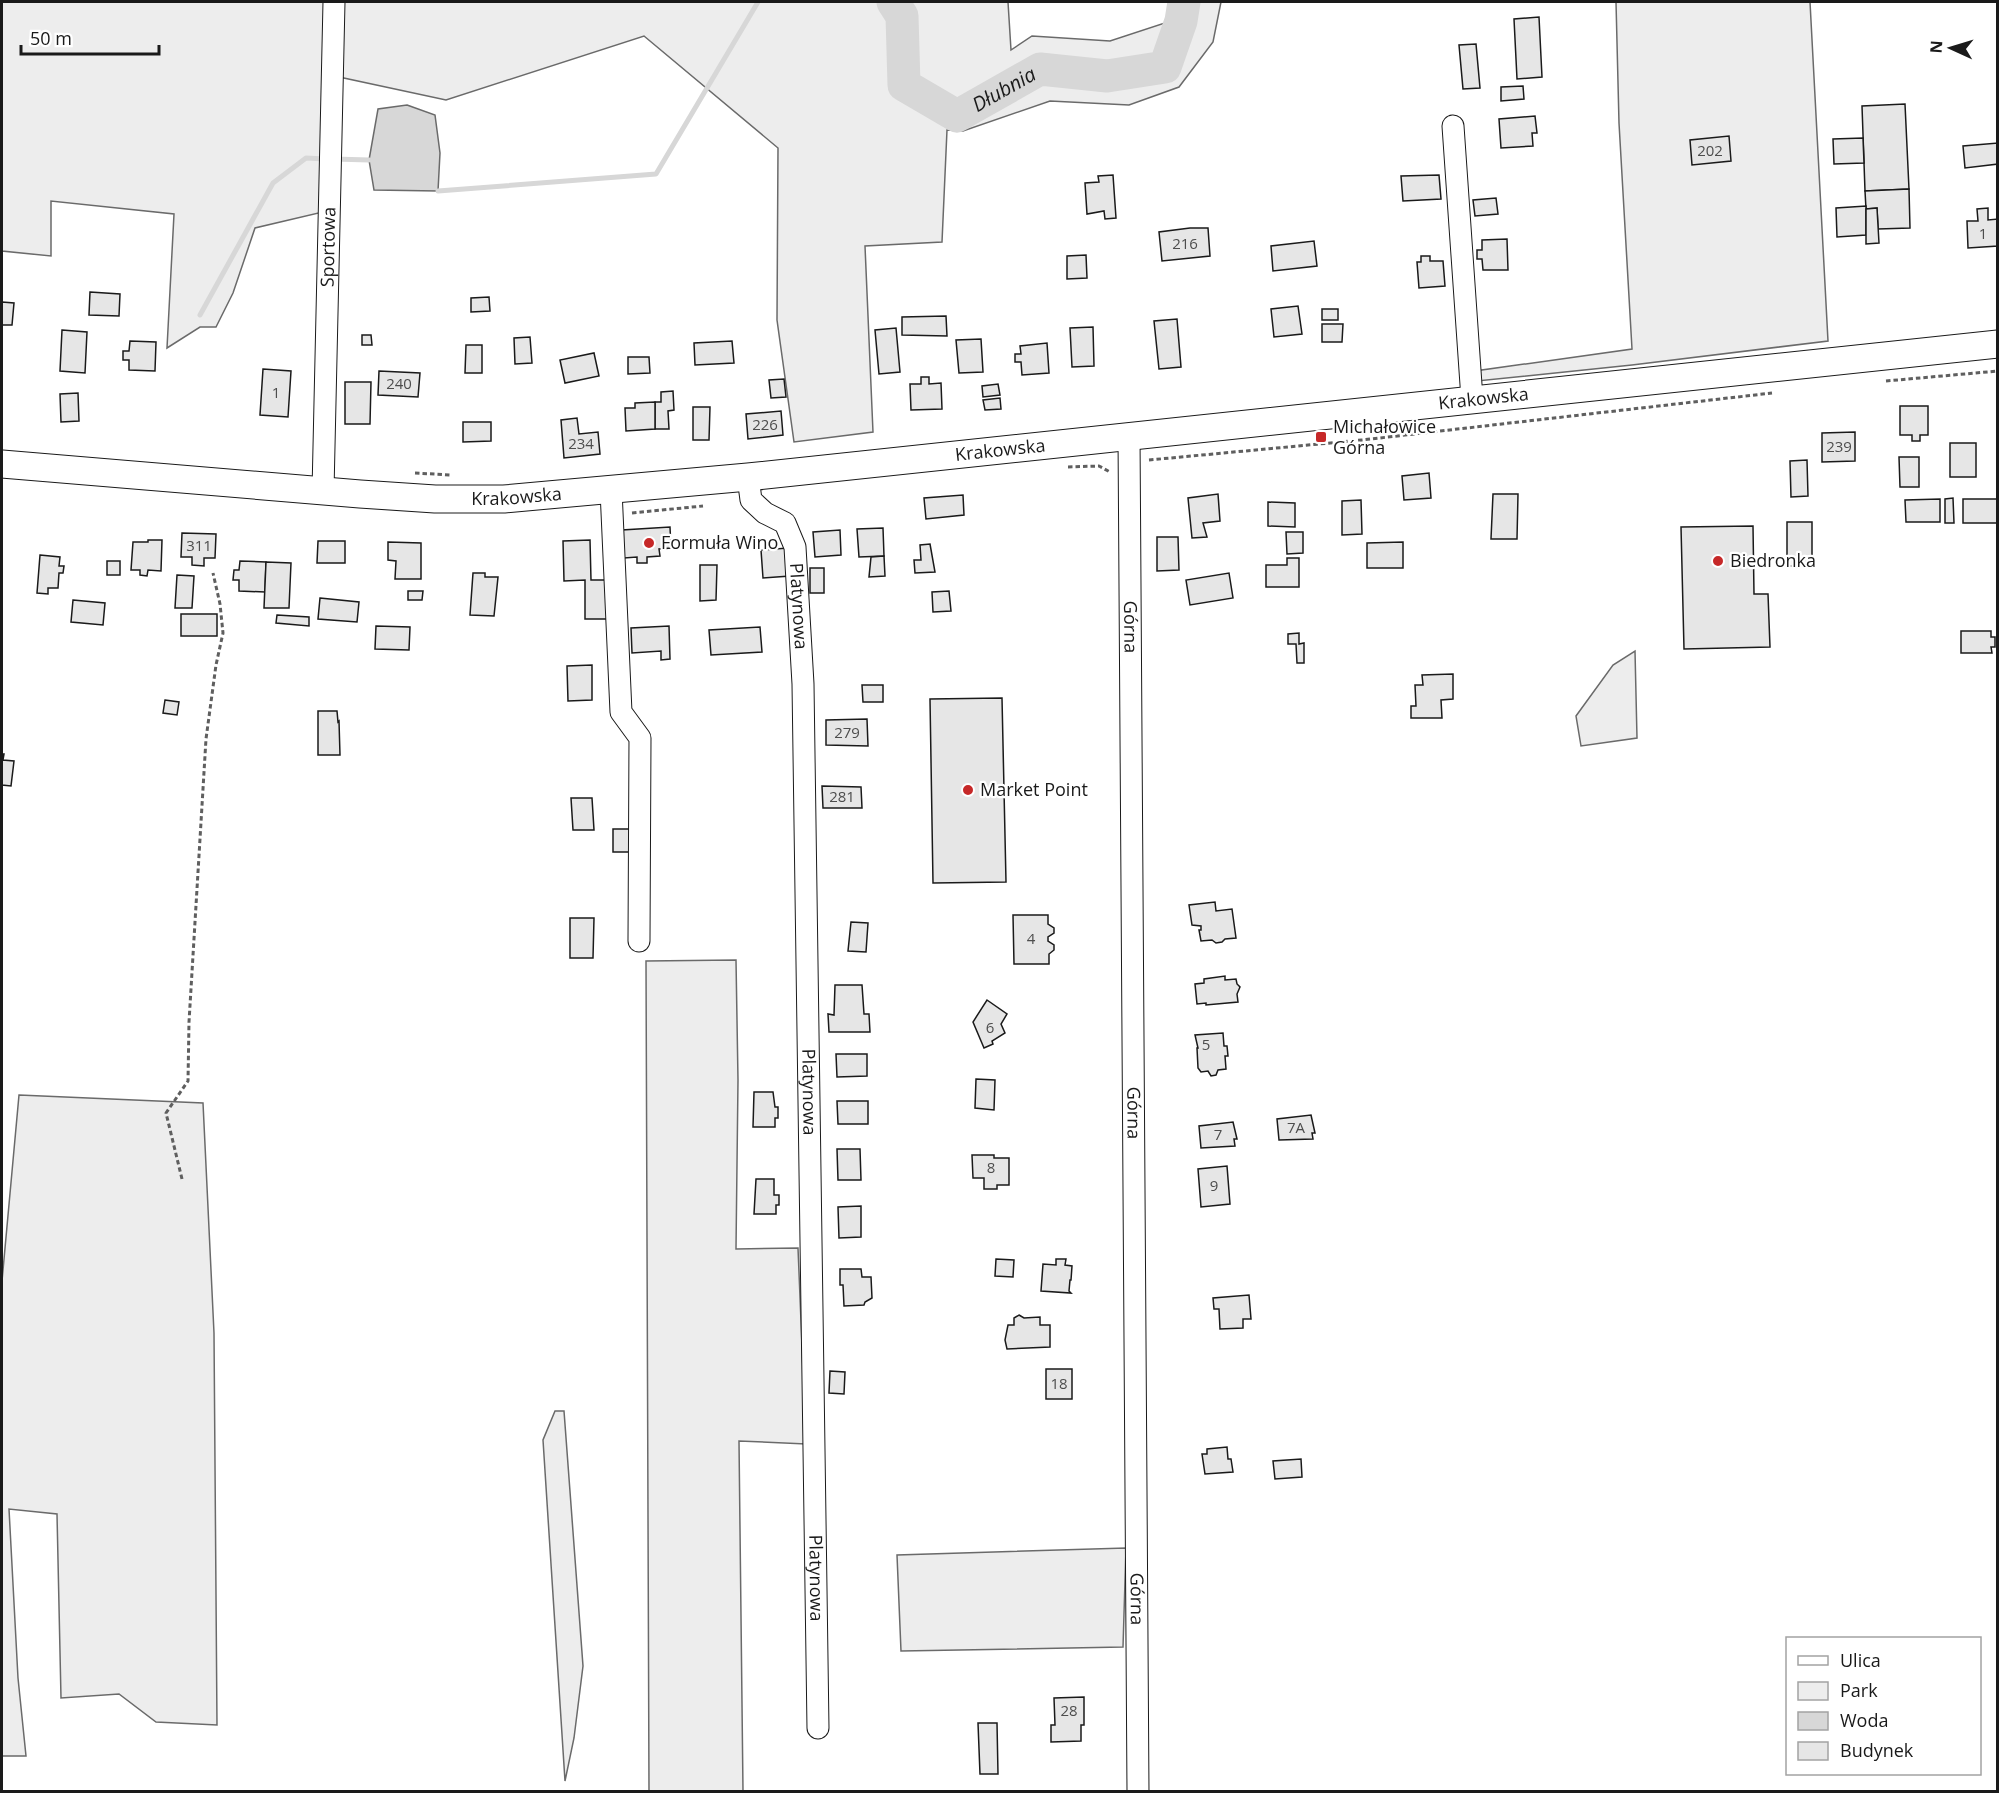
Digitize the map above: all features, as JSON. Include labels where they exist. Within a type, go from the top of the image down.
[{"type":"main road","name":"Krakowska","points":[[2,464],[323,491],[435,499],[484,499],[748,477],[1998,344]]},
{"type":"street","name":"Sportowa","points":[[323,491],[334,2]]},
{"type":"street","points":[[1453,126],[1472,399]]},
{"type":"street","name":"Górna","points":[[1129,435],[1138,1791]]},
{"type":"street","name":"Platynowa","points":[[748,477],[751,500],[765,513],[785,523],[795,547],[803,684],[818,1728]]},
{"type":"street","points":[[611,490],[621,712],[640,738],[639,941]]},
{"type":"path","points":[[411,473],[450,475]]},
{"type":"path","points":[[182,1179],[166,1113],[188,1081],[189,1022],[205,750],[216,665],[223,633],[220,604],[213,573]]},
{"type":"green space","points":[[2,2],[1008,2],[1011,50],[1032,36],[1110,41],[1168,22],[1170,2],[1221,2],[1213,42],[1179,87],[1129,105],[1050,101],[963,131],[947,130],[942,242],[865,246],[873,432],[794,442],[777,320],[778,148],[644,36],[446,100],[325,74],[323,212],[255,228],[233,293],[216,327],[200,327],[167,348],[174,214],[51,201],[51,256],[2,251]]},
{"type":"green space","points":[[1616,2],[1810,2],[1828,341],[1477,381],[1475,371],[1632,349],[1619,123]]},
{"type":"green space","points":[[1635,651],[1637,738],[1581,746],[1576,716],[1613,665]]},
{"type":"green space","points":[[736,960],[738,1080],[736,1249],[798,1248],[806,1444],[739,1441],[743,1791],[649,1791],[646,961]]},
{"type":"green space","points":[[19,1095],[203,1103],[214,1333],[217,1725],[156,1722],[119,1694],[61,1698],[57,1514],[9,1509],[18,1678],[26,1756],[2,1756],[2,1281]]},
{"type":"green space","points":[[555,1411],[564,1411],[583,1666],[574,1738],[565,1781],[543,1440]]},
{"type":"green space","points":[[1126,1548],[1123,1647],[901,1651],[897,1555]]},
{"type":"water","points":[[407,105],[435,115],[440,153],[438,191],[374,190],[369,160],[378,109]]},
{"type":"building","points":[[1539,17],[1542,77],[1517,79],[1514,19]]},
{"type":"building","points":[[1476,44],[1480,88],[1463,89],[1459,45]]},
{"type":"building","points":[[1523,86],[1524,99],[1501,101],[1501,87]]},
{"type":"building","points":[[1905,104],[1909,189],[1865,191],[1862,106]]},
{"type":"building","points":[[1535,116],[1537,133],[1532,133],[1533,146],[1501,148],[1499,119]]},
{"type":"building","points":[[1729,136],[1731,161],[1692,165],[1690,140]]},
{"type":"building","points":[[1863,138],[1864,163],[1834,164],[1833,139]]},
{"type":"building","points":[[1998,143],[1998,164],[1965,168],[1963,146]]},
{"type":"building","points":[[1113,175],[1116,218],[1105,219],[1104,211],[1087,214],[1085,183],[1099,182],[1098,176]]},
{"type":"building","points":[[1439,175],[1441,199],[1403,201],[1401,176]]},
{"type":"building","points":[[1909,189],[1910,228],[1878,229],[1877,208],[1866,209],[1865,191]]},
{"type":"building","points":[[1496,198],[1498,214],[1475,216],[1473,200]]},
{"type":"building","points":[[1866,206],[1866,235],[1837,237],[1836,208]]},
{"type":"building","points":[[1877,208],[1879,243],[1866,244],[1866,209]]},
{"type":"building","points":[[1988,208],[1988,220],[1998,219],[1998,246],[1968,248],[1967,221],[1978,221],[1977,209]]},
{"type":"building","points":[[1208,228],[1210,256],[1162,261],[1159,232]]},
{"type":"building","points":[[1507,239],[1508,270],[1483,270],[1482,259],[1477,259],[1477,250],[1482,250],[1482,240]]},
{"type":"building","points":[[1314,241],[1317,266],[1273,271],[1271,246]]},
{"type":"building","points":[[1086,255],[1087,278],[1067,279],[1067,256]]},
{"type":"building","points":[[1421,256],[1430,256],[1430,261],[1443,261],[1445,286],[1419,288],[1417,262],[1421,262]]},
{"type":"building","points":[[90,292],[120,294],[119,316],[89,315]]},
{"type":"building","points":[[489,297],[490,311],[471,312],[471,298]]},
{"type":"building","points":[[2,302],[14,303],[12,325],[2,325]]},
{"type":"building","points":[[1298,306],[1302,334],[1274,337],[1271,309]]},
{"type":"building","points":[[1322,309],[1338,309],[1338,320],[1322,320]]},
{"type":"building","points":[[946,316],[947,336],[902,335],[902,317]]},
{"type":"building","points":[[1177,319],[1181,367],[1159,369],[1154,321]]},
{"type":"building","points":[[1322,324],[1343,324],[1342,342],[1322,342]]},
{"type":"building","points":[[1093,327],[1094,366],[1072,367],[1070,328]]},
{"type":"building","points":[[896,328],[900,372],[879,374],[875,330]]},
{"type":"building","points":[[62,330],[87,332],[85,373],[60,371]]},
{"type":"building","points":[[362,335],[371,335],[372,345],[362,345]]},
{"type":"building","points":[[530,337],[532,363],[515,364],[514,338]]},
{"type":"building","points":[[981,339],[983,372],[959,373],[956,340]]},
{"type":"building","points":[[130,341],[156,342],[155,371],[129,370],[129,360],[123,360],[123,351],[129,351]]},
{"type":"building","points":[[732,341],[734,363],[695,365],[694,343]]},
{"type":"building","points":[[1047,343],[1049,373],[1022,375],[1021,362],[1015,362],[1015,354],[1021,354],[1020,346]]},
{"type":"building","points":[[466,345],[482,345],[482,373],[465,373]]},
{"type":"building","points":[[594,353],[599,376],[565,383],[560,360]]},
{"type":"building","points":[[628,357],[649,357],[650,373],[628,374]]},
{"type":"building","points":[[263,369],[291,371],[288,417],[260,415]]},
{"type":"building","points":[[379,371],[420,373],[418,397],[378,395]]},
{"type":"building","points":[[921,377],[929,377],[929,384],[941,383],[942,409],[911,410],[910,384],[921,384]]},
{"type":"building","points":[[784,379],[786,397],[771,398],[769,380]]},
{"type":"building","points":[[345,382],[371,382],[370,424],[345,424]]},
{"type":"building","points":[[998,384],[1000,395],[983,397],[982,386]]},
{"type":"building","points":[[673,391],[674,410],[668,411],[669,429],[655,429],[655,402],[661,402],[661,392]]},
{"type":"building","points":[[78,393],[79,421],[61,422],[60,394]]},
{"type":"building","points":[[1000,398],[1001,409],[985,410],[983,400]]},
{"type":"building","points":[[655,402],[655,429],[626,431],[625,408],[635,408],[635,403]]},
{"type":"building","points":[[1900,406],[1928,406],[1928,435],[1920,435],[1920,441],[1912,441],[1912,435],[1900,435]]},
{"type":"building","points":[[693,407],[710,407],[709,440],[693,440]]},
{"type":"building","points":[[781,411],[783,435],[748,439],[746,414]]},
{"type":"building","points":[[577,418],[579,434],[598,432],[600,454],[564,458],[561,420]]},
{"type":"building","points":[[463,422],[491,422],[491,441],[463,442]]},
{"type":"building","points":[[1855,432],[1855,461],[1822,462],[1822,433]]},
{"type":"building","points":[[1950,443],[1976,443],[1976,477],[1950,477]]},
{"type":"building","points":[[1899,457],[1919,457],[1919,487],[1900,487]]},
{"type":"building","points":[[1807,460],[1808,496],[1791,497],[1790,461]]},
{"type":"building","points":[[1429,473],[1431,498],[1404,500],[1402,476]]},
{"type":"building","points":[[1218,494],[1220,521],[1203,523],[1207,537],[1192,538],[1188,498]]},
{"type":"building","points":[[1493,494],[1518,494],[1517,539],[1491,539]]},
{"type":"building","points":[[963,495],[964,515],[926,519],[924,498]]},
{"type":"building","points":[[1953,498],[1954,523],[1945,523],[1945,499]]},
{"type":"building","points":[[1940,499],[1940,522],[1906,522],[1905,500]]},
{"type":"building","points":[[1963,499],[1998,499],[1998,523],[1963,523]]},
{"type":"building","points":[[1361,500],[1362,534],[1342,535],[1342,501]]},
{"type":"building","points":[[1268,502],[1295,503],[1295,527],[1268,526]]},
{"type":"building","points":[[1787,522],[1812,522],[1812,566],[1787,566]]},
{"type":"building","name":"Biedronka","points":[[1753,526],[1754,594],[1768,594],[1770,647],[1684,649],[1681,527]]},
{"type":"building","points":[[670,527],[671,548],[659,549],[660,556],[647,557],[647,563],[637,563],[637,557],[624,558],[622,530]]},
{"type":"building","points":[[883,528],[884,556],[859,557],[857,529]]},
{"type":"building","points":[[840,530],[841,555],[815,557],[813,532]]},
{"type":"building","points":[[1286,532],[1303,532],[1303,553],[1287,554]]},
{"type":"building","points":[[182,533],[216,534],[215,558],[204,558],[204,566],[192,565],[192,557],[181,557]]},
{"type":"building","points":[[1157,537],[1178,537],[1179,570],[1157,571]]},
{"type":"building","points":[[148,540],[162,540],[161,571],[148,570],[147,576],[140,575],[140,570],[131,570],[133,542],[148,542]]},
{"type":"building","points":[[590,540],[591,580],[607,580],[607,619],[585,619],[585,580],[564,581],[563,541]]},
{"type":"building","points":[[318,541],[345,541],[345,563],[317,563]]},
{"type":"building","points":[[388,542],[421,543],[421,579],[395,579],[396,561],[388,560]]},
{"type":"building","points":[[1403,542],[1403,568],[1367,568],[1367,543]]},
{"type":"building","points":[[930,544],[935,572],[915,573],[914,560],[921,560],[920,545]]},
{"type":"building","points":[[788,548],[790,576],[763,578],[761,550]]},
{"type":"building","points":[[40,555],[60,557],[59,566],[64,566],[63,573],[59,573],[58,588],[48,588],[48,594],[37,593]]},
{"type":"building","points":[[884,556],[885,576],[869,577],[871,557]]},
{"type":"building","points":[[1287,558],[1299,558],[1299,587],[1266,587],[1266,565],[1287,565]]},
{"type":"building","points":[[107,561],[120,561],[120,575],[107,575]]},
{"type":"building","points":[[240,561],[266,562],[265,592],[239,591],[239,580],[233,580],[234,570],[239,570]]},
{"type":"building","points":[[266,562],[291,563],[289,608],[264,608]]},
{"type":"building","points":[[700,565],[717,565],[716,600],[700,601]]},
{"type":"building","points":[[810,568],[824,568],[824,593],[810,593]]},
{"type":"building","points":[[473,573],[485,573],[485,577],[498,577],[494,616],[470,615]]},
{"type":"building","points":[[1229,573],[1233,598],[1190,605],[1186,580]]},
{"type":"building","points":[[177,575],[194,576],[192,608],[175,608]]},
{"type":"building","points":[[408,591],[423,591],[422,600],[408,600]]},
{"type":"building","points":[[949,591],[951,611],[933,612],[932,592]]},
{"type":"building","points":[[320,598],[359,602],[357,622],[318,619]]},
{"type":"building","points":[[73,600],[105,603],[103,625],[71,622]]},
{"type":"building","points":[[181,614],[217,614],[217,636],[181,636]]},
{"type":"building","points":[[277,615],[309,617],[309,626],[276,623]]},
{"type":"building","points":[[376,626],[410,627],[409,650],[375,649]]},
{"type":"building","points":[[669,626],[670,659],[661,660],[661,651],[632,653],[631,628]]},
{"type":"building","points":[[760,627],[762,652],[711,655],[709,630]]},
{"type":"building","points":[[1961,631],[1991,631],[1991,637],[1995,637],[1995,647],[1991,647],[1992,653],[1961,653]]},
{"type":"building","points":[[1299,633],[1299,644],[1304,643],[1304,663],[1297,663],[1296,644],[1288,644],[1288,634]]},
{"type":"building","points":[[592,665],[592,700],[568,701],[567,666]]},
{"type":"building","points":[[1453,674],[1453,699],[1441,700],[1442,718],[1411,718],[1411,706],[1416,706],[1415,685],[1423,685],[1422,675]]},
{"type":"building","points":[[862,685],[883,685],[883,702],[863,702]]},
{"type":"building","name":"Market Point","points":[[1002,698],[1006,882],[933,883],[930,699]]},
{"type":"building","points":[[165,700],[179,702],[177,715],[163,713]]},
{"type":"building","points":[[318,711],[337,711],[340,755],[318,755]]},
{"type":"building","points":[[867,719],[868,746],[826,745],[826,720]]},
{"type":"building","points":[[2,754],[4,754],[3,760],[14,761],[11,786],[2,785]]},
{"type":"building","points":[[822,786],[861,787],[862,808],[823,808]]},
{"type":"building","points":[[571,798],[592,798],[594,830],[573,830]]},
{"type":"building","points":[[613,829],[631,829],[630,852],[613,852]]},
{"type":"building","points":[[1215,902],[1216,911],[1232,909],[1236,938],[1216,943],[1212,940],[1201,941],[1199,930],[1201,926],[1192,925],[1189,905]]},
{"type":"building","points":[[1013,915],[1048,915],[1048,924],[1054,928],[1054,933],[1048,937],[1048,941],[1054,945],[1054,950],[1049,954],[1049,964],[1014,964]]},
{"type":"building","points":[[570,918],[594,918],[593,958],[570,958]]},
{"type":"building","points":[[851,922],[868,923],[866,952],[848,951]]},
{"type":"building","points":[[1225,976],[1225,980],[1236,979],[1240,987],[1237,994],[1238,1002],[1197,1004],[1195,984],[1204,983],[1204,979]]},
{"type":"building","points":[[835,985],[862,985],[864,1014],[869,1014],[870,1032],[829,1032],[828,1014],[834,1015]]},
{"type":"building","points":[[987,1000],[1007,1014],[1001,1024],[1005,1033],[992,1041],[993,1044],[984,1048],[973,1022]]},
{"type":"building","points":[[1223,1033],[1228,1056],[1225,1056],[1226,1069],[1218,1070],[1216,1075],[1211,1076],[1208,1071],[1201,1072],[1198,1068],[1198,1048],[1195,1035]]},
{"type":"building","points":[[836,1054],[867,1054],[867,1076],[837,1077]]},
{"type":"building","points":[[976,1079],[995,1080],[994,1110],[975,1108]]},
{"type":"building","points":[[754,1092],[773,1092],[775,1107],[778,1107],[775,1127],[753,1127]]},
{"type":"building","points":[[837,1101],[868,1101],[868,1124],[838,1124]]},
{"type":"building","points":[[1311,1115],[1315,1133],[1312,1133],[1313,1139],[1279,1140],[1277,1119]]},
{"type":"building","points":[[1233,1122],[1237,1139],[1234,1139],[1235,1146],[1201,1148],[1199,1126]]},
{"type":"building","points":[[837,1149],[860,1149],[861,1180],[838,1180]]},
{"type":"building","points":[[972,1155],[1009,1158],[1009,1185],[997,1185],[997,1189],[984,1189],[984,1178],[973,1178]]},
{"type":"building","points":[[1227,1166],[1230,1204],[1201,1207],[1198,1169]]},
{"type":"building","points":[[756,1179],[774,1179],[774,1195],[779,1195],[776,1214],[754,1214]]},
{"type":"building","points":[[861,1206],[861,1237],[839,1238],[838,1207]]},
{"type":"building","points":[[996,1259],[1014,1260],[1013,1277],[995,1276]]},
{"type":"building","points":[[1056,1259],[1066,1259],[1065,1265],[1072,1266],[1069,1291],[1071,1293],[1041,1291],[1043,1264],[1056,1265]]},
{"type":"building","points":[[840,1269],[861,1269],[862,1277],[871,1277],[872,1298],[864,1305],[844,1306]]},
{"type":"building","points":[[1249,1295],[1251,1319],[1243,1319],[1243,1328],[1220,1329],[1219,1309],[1214,1309],[1213,1298]]},
{"type":"building","points":[[1019,1315],[1024,1318],[1040,1317],[1040,1325],[1050,1325],[1050,1347],[1007,1349],[1005,1340],[1008,1325],[1014,1325],[1014,1318]]},
{"type":"building","points":[[1046,1369],[1072,1369],[1072,1399],[1046,1399]]},
{"type":"building","points":[[830,1371],[845,1372],[844,1394],[829,1393]]},
{"type":"building","points":[[1227,1447],[1228,1459],[1231,1459],[1233,1472],[1205,1474],[1202,1454],[1207,1454],[1207,1449]]},
{"type":"building","points":[[1301,1459],[1302,1477],[1275,1479],[1273,1461]]},
{"type":"building","points":[[1084,1697],[1084,1725],[1081,1725],[1081,1741],[1051,1742],[1051,1725],[1055,1725],[1054,1698]]},
{"type":"building","points":[[978,1723],[997,1723],[998,1774],[980,1774]]},
{"type":"waterway","points":[[438,191],[656,174],[758,2]]},
{"type":"waterway","name":"Dłubnia","points":[[893,2],[902,16],[904,85],[957,116],[1040,69],[1107,76],[1165,67],[1181,21],[1184,2]]},
{"type":"waterway","points":[[200,315],[273,183],[306,158],[325,159]]},
{"type":"waterway","points":[[334,159],[369,160]]},
{"type":"place","name":"Michałowice Górna","points":[[1321,437]]},
{"type":"place","name":"Formuła Wino","points":[[649,543]]},
{"type":"place","name":"Biedronka","points":[[1718,561]]},
{"type":"place","name":"Market Point","points":[[968,790]]}]
